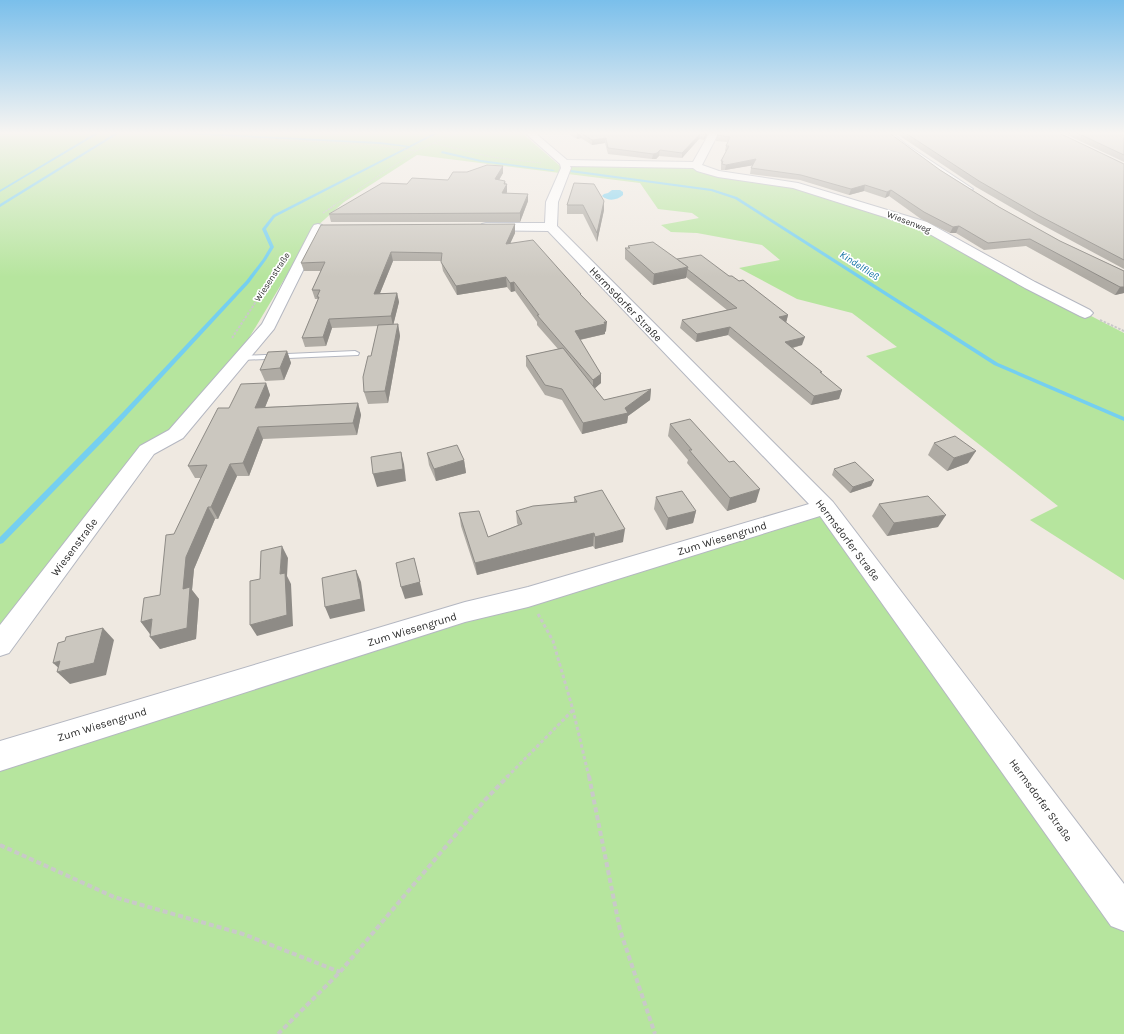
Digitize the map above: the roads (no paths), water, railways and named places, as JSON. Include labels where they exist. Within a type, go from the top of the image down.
[{"type":"street","points":[[476,227],[551,227],[552,202],[560,180]]},
{"type":"street","name":"Wiesenweg","points":[[761,180],[794,185],[923,225],[1030,285],[1085,313]]},
{"type":"street","points":[[955,180],[976,194]]},
{"type":"street","name":"Hermsdorfer Straße","points":[[551,227],[825,506],[1124,913]]},
{"type":"street","name":"Wiesenstraße","points":[[0,645],[147,450],[176,434],[236,349],[269,326],[318,228]]},
{"type":"street","name":"Zum Wiesengrund","points":[[0,756],[465,612],[528,597],[825,506]]},
{"type":"lane","points":[[236,349],[355,353]]},
{"type":"water","points":[[612,190],[620,190],[623,192],[623,195],[613,200],[602,196]]},
{"type":"waterway","points":[[0,191],[18,180]]},
{"type":"waterway","points":[[0,206],[42,180]]},
{"type":"waterway","points":[[0,541],[125,414],[248,282],[272,247],[264,229],[274,216],[344,180]]},
{"type":"waterway","name":"Kindelfließ","points":[[640,180],[712,190],[736,198],[996,364],[1124,419]]}]
